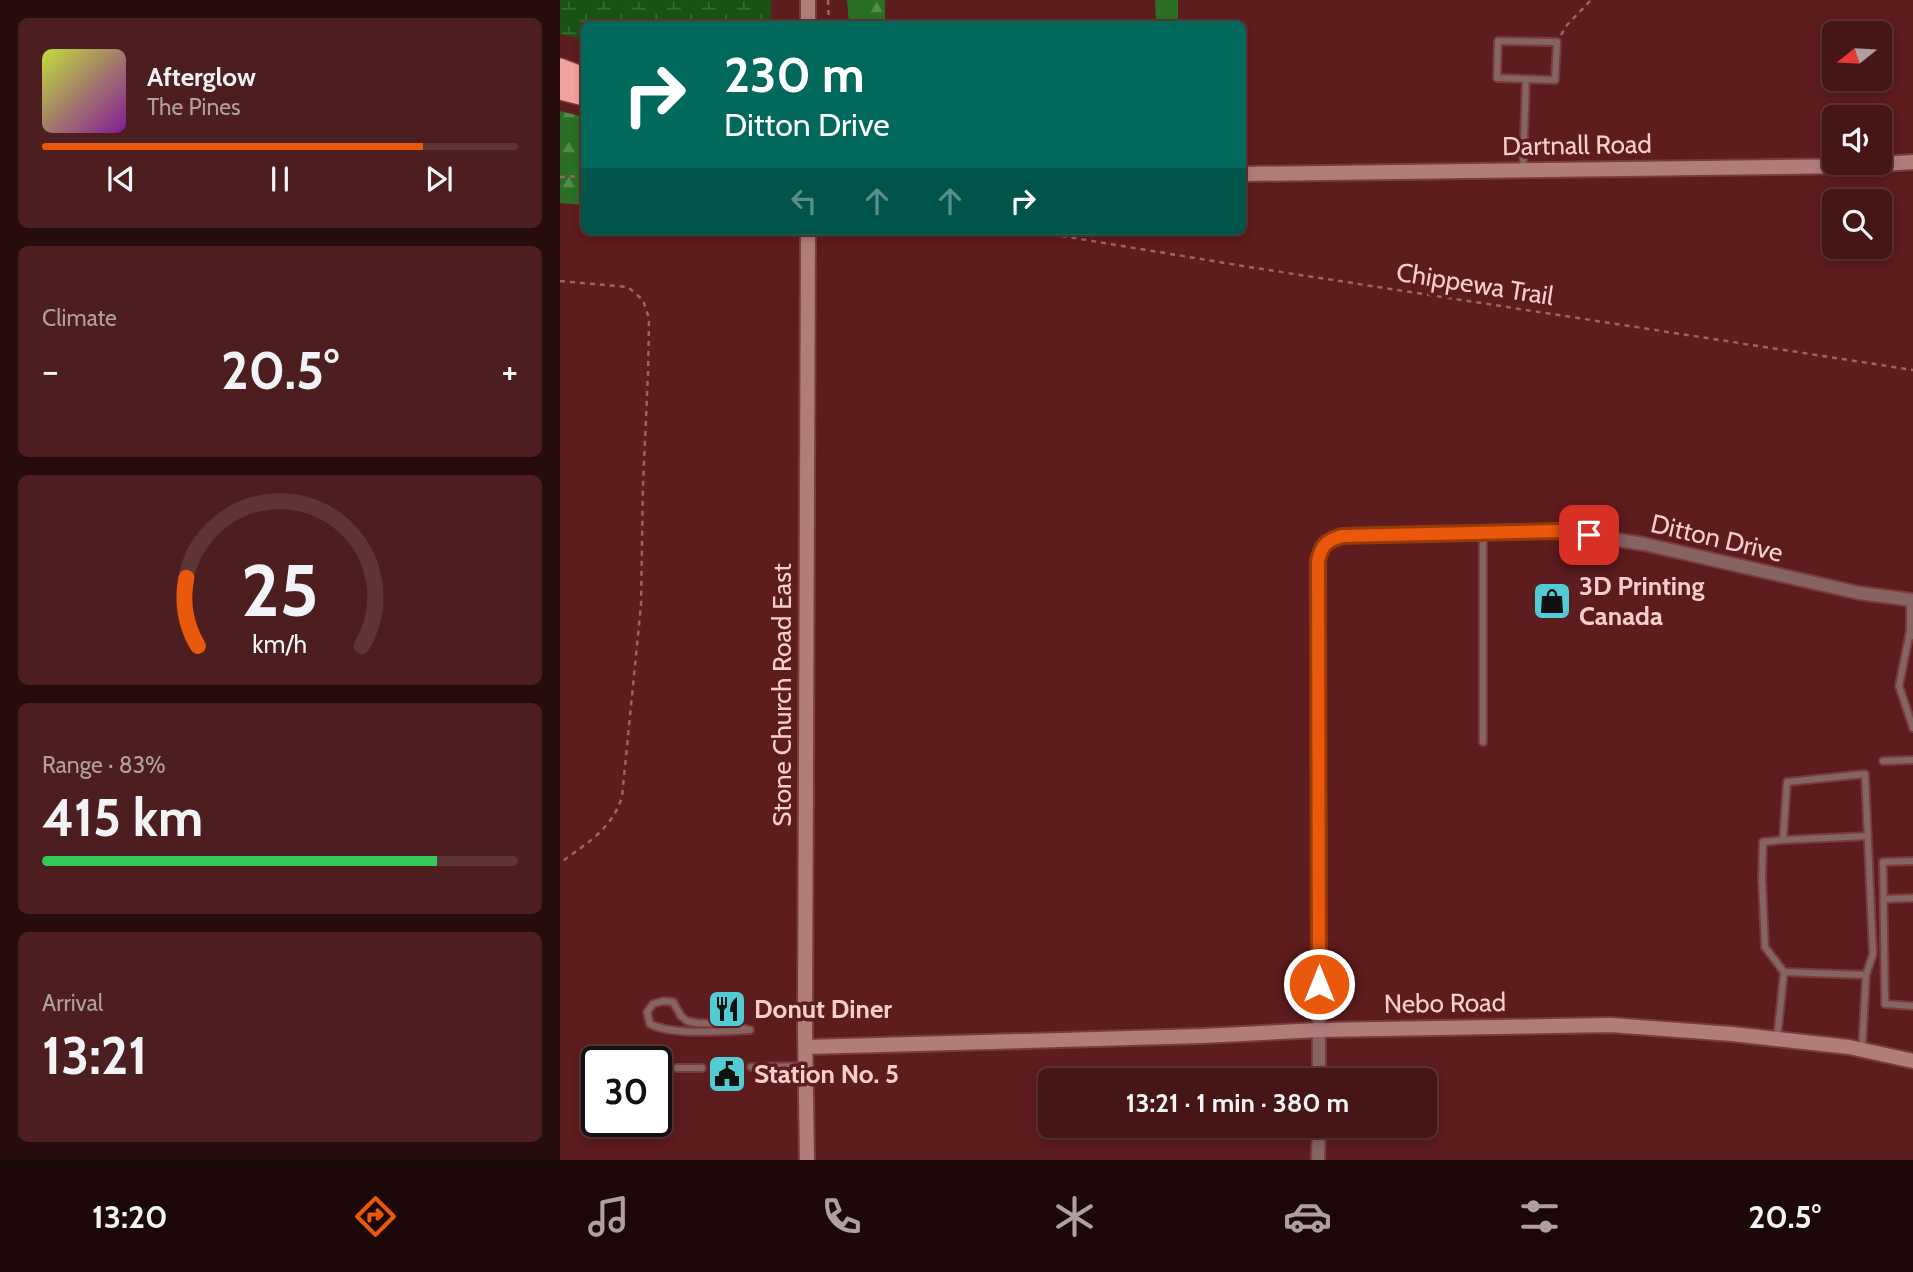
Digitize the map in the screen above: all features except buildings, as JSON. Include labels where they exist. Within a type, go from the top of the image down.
[{"type":"highway","points":[[560,72],[581,78]]},
{"type":"highway","points":[[560,89],[581,94]]},
{"type":"street","points":[[808,0],[808,21]]},
{"type":"street","name":"Dartnall Road","points":[[1246,174],[1855,166],[1913,162]]},
{"type":"street","name":"Stone Church Road East","points":[[807,1160],[808,235]]},
{"type":"street","name":"Ditton Drive","points":[[1319,1030],[1318,561],[1320,551],[1328,541],[1342,536],[1559,531],[1625,541],[1859,593],[1912,600]]},
{"type":"street","name":"Nebo Road","points":[[807,1047],[1202,1036],[1319,1030],[1611,1025],[1777,1039],[1862,1050],[1913,1061]]},
{"type":"street","points":[[1319,1030],[1319,1068]]},
{"type":"street","points":[[1318,1160],[1319,1138]]},
{"type":"lane","points":[[1498,41],[1556,42],[1555,80],[1525,79],[1497,79],[1498,41]]},
{"type":"lane","points":[[1523,170],[1525,79]]},
{"type":"lane","points":[[1483,532],[1483,742]]},
{"type":"lane","points":[[1912,600],[1911,633],[1899,685],[1913,728]]},
{"type":"lane","points":[[1883,761],[1913,760]]},
{"type":"lane","points":[[1783,840],[1787,782],[1865,774],[1873,954],[1866,975],[1862,1050]]},
{"type":"lane","points":[[1777,1039],[1784,972],[1765,947],[1763,842],[1868,836]]},
{"type":"lane","points":[[1913,861],[1883,862],[1885,1004],[1913,1006]]},
{"type":"lane","points":[[1884,899],[1913,898]]},
{"type":"lane","points":[[1784,972],[1866,975]]},
{"type":"lane","points":[[673,1002],[687,1021],[727,1024],[750,1030],[711,1032],[659,1029],[650,1024],[648,1012],[653,1004],[673,1002]]},
{"type":"lane","points":[[751,1067],[807,1066]]},
{"type":"lane","points":[[677,1068],[702,1068]]},
{"type":"path","points":[[828,0],[829,21]]},
{"type":"path","points":[[1556,42],[1567,25],[1591,0]]},
{"type":"path","points":[[560,177],[581,176]]},
{"type":"path","name":"Chippewa Trail","points":[[1056,235],[1913,370]]},
{"type":"path","points":[[560,281],[628,287],[643,300],[649,318],[641,605],[622,797],[617,811],[601,833],[560,863]]},
{"type":"green space","points":[[560,0],[771,0],[771,21],[581,21],[581,39],[560,34]]},
{"type":"green space","points":[[847,0],[885,0],[885,21],[849,21]]},
{"type":"green space","points":[[1155,0],[1178,0],[1178,21],[1156,21]]},
{"type":"green space","points":[[560,111],[581,116],[581,205],[560,203]]},
{"type":"place","name":"3D Printing Canada","points":[[1552,601]]},
{"type":"place","name":"Donut Diner","points":[[727,1009]]},
{"type":"place","name":"Station No. 5","points":[[727,1074]]},
{"type":"route","points":[[1319,984],[1320,551],[1328,541],[1342,536],[1559,531],[1589,535]]}]
